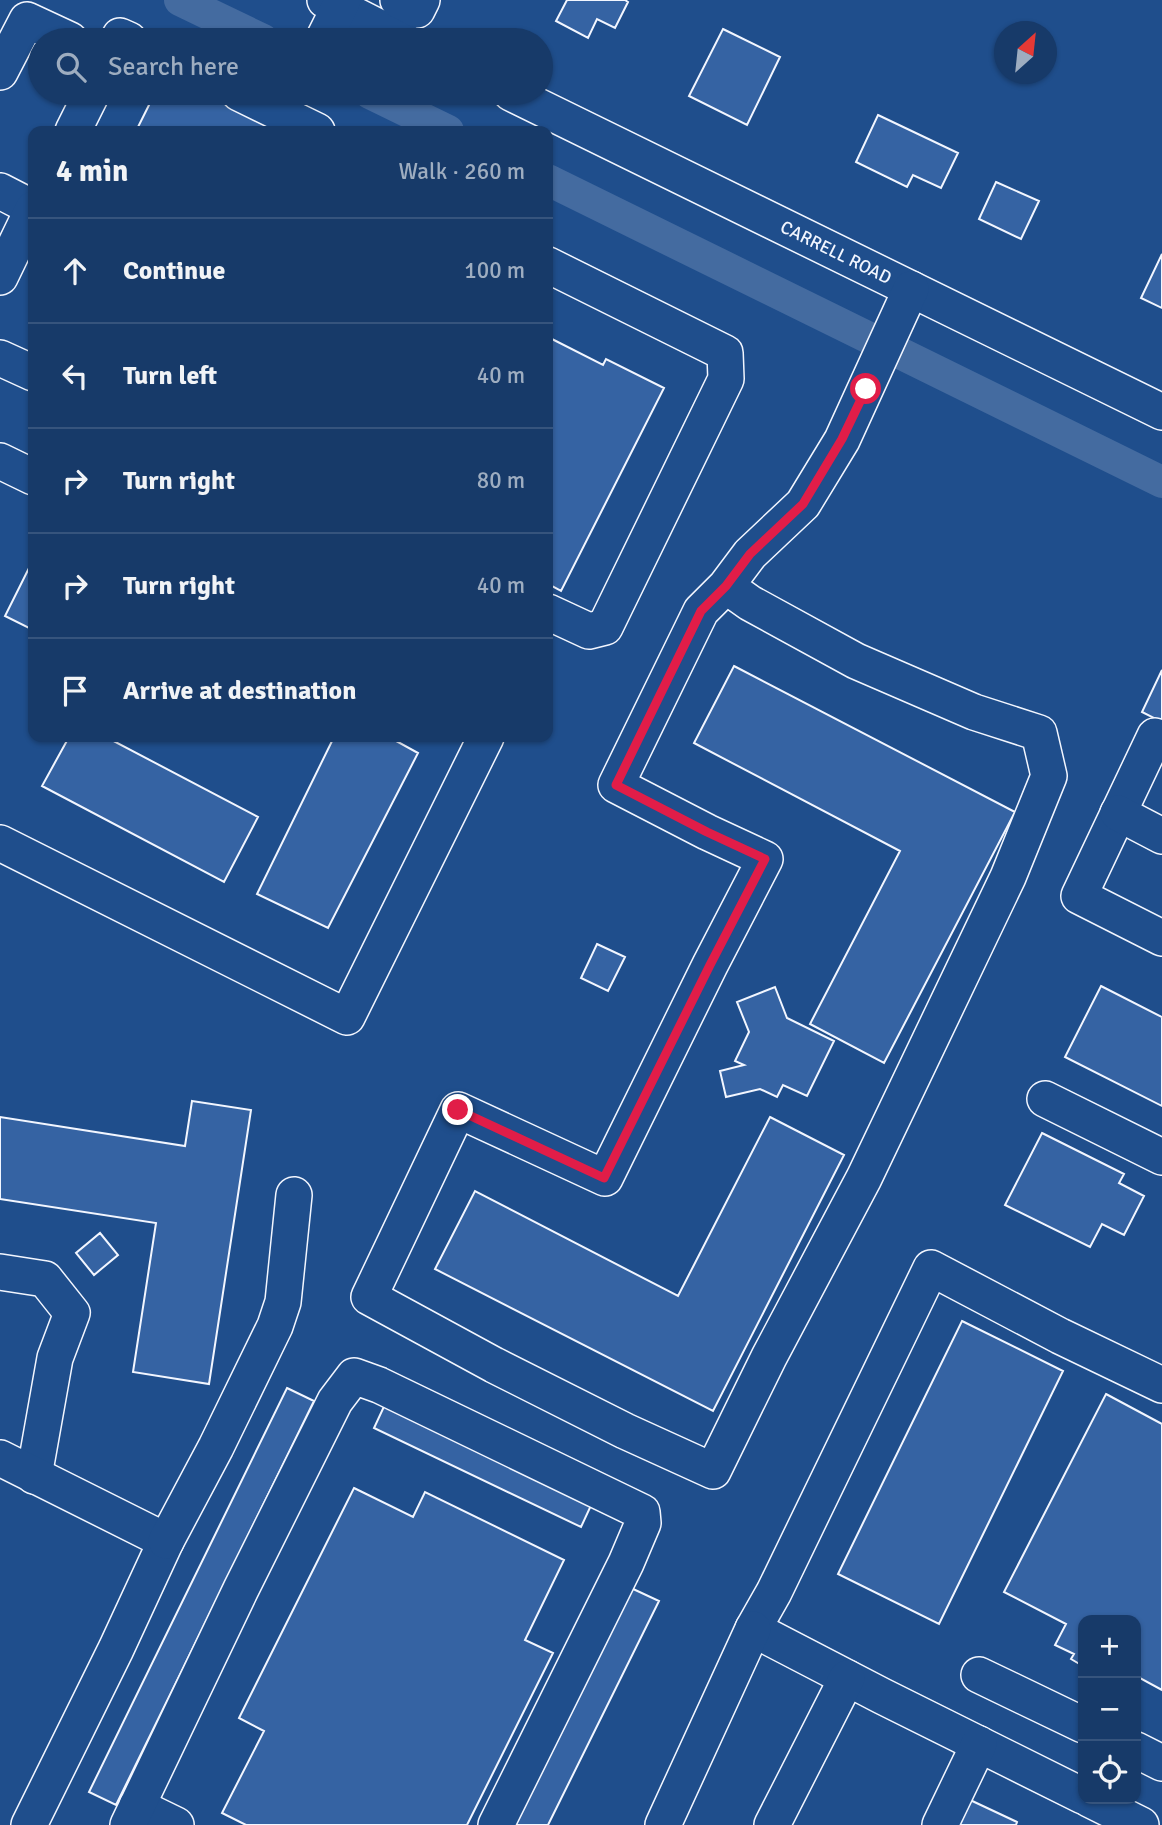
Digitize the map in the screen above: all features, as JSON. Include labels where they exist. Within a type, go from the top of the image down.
[{"type":"street","points":[[398,0],[417,10],[422,0]]},
{"type":"street","points":[[327,28],[336,2],[383,28]]},
{"type":"street","points":[[0,72],[27,20],[44,28]]},
{"type":"street","points":[[76,126],[86,105]]},
{"type":"street","points":[[292,105],[312,126]]},
{"type":"street","name":"CARRELL ROAD","points":[[527,105],[552,124],[911,289],[1162,412]]},
{"type":"street","points":[[0,191],[28,205]]},
{"type":"street","points":[[0,277],[28,218]]},
{"type":"street","points":[[553,267],[725,353],[726,379],[605,627],[589,631],[553,614]]},
{"type":"street","points":[[726,586],[750,603],[856,661],[974,712],[1039,733],[1049,776],[1008,877],[864,1178],[769,1357],[713,1471],[613,1425],[494,1365],[369,1297],[458,1110],[604,1178],[765,859],[616,785],[701,611],[726,586],[750,554],[803,504],[842,439],[911,289]]},
{"type":"street","points":[[0,358],[28,371]]},
{"type":"street","points":[[0,461],[28,475]]},
{"type":"street","points":[[1162,740],[1155,736],[1079,896],[1162,938]]},
{"type":"street","points":[[0,843],[347,1017],[484,742]]},
{"type":"street","points":[[1118,813],[1162,836]]},
{"type":"street","points":[[1045,1099],[1162,1157]]},
{"type":"street","points":[[29,1825],[166,1541],[275,1326],[284,1302],[294,1195]]},
{"type":"street","points":[[663,1825],[753,1629],[774,1592],[932,1268],[1060,1336],[1162,1385]]},
{"type":"street","points":[[0,1272],[46,1279],[72,1313],[55,1358],[34,1476]]},
{"type":"street","points":[[176,1825],[132,1816],[335,1402],[354,1377],[379,1385],[642,1512],[643,1523],[625,1563],[496,1825]]},
{"type":"street","points":[[0,1458],[166,1541]]},
{"type":"street","points":[[753,1629],[1078,1794]]},
{"type":"street","points":[[979,1675],[1078,1723]]},
{"type":"street","points":[[772,1825],[847,1678]]},
{"type":"street","points":[[940,1825],[979,1744]]},
{"type":"street","points":[[1141,1752],[1162,1763]]},
{"type":"street","points":[[1099,1804],[1142,1825]]},
{"type":"building","points":[[567,0],[628,2],[615,28],[597,19],[588,38],[556,21]]},
{"type":"building","points":[[723,29],[780,57],[747,125],[689,96]]},
{"type":"building","points":[[149,105],[233,105],[273,126],[138,126]]},
{"type":"building","points":[[878,115],[958,153],[941,188],[913,175],[907,187],[856,162]]},
{"type":"building","points":[[996,182],[1039,201],[1021,239],[979,219]]},
{"type":"building","points":[[1162,254],[1162,308],[1141,298]]},
{"type":"building","points":[[553,340],[603,365],[606,359],[664,388],[561,591],[553,587]]},
{"type":"building","points":[[28,570],[28,628],[5,616]]},
{"type":"building","points":[[734,666],[1015,812],[884,1063],[810,1024],[900,851],[694,743]]},
{"type":"building","points":[[1162,670],[1162,722],[1142,712]]},
{"type":"building","points":[[66,742],[116,742],[258,817],[224,882],[42,786]]},
{"type":"building","points":[[332,742],[398,742],[418,753],[328,928],[257,894]]},
{"type":"building","points":[[597,944],[625,957],[608,991],[581,978]]},
{"type":"building","points":[[1101,986],[1162,1017],[1162,1106],[1065,1057]]},
{"type":"building","points":[[775,987],[787,1018],[834,1041],[807,1096],[783,1085],[777,1097],[760,1089],[726,1097],[720,1071],[744,1065],[735,1061],[749,1032],[737,1002]]},
{"type":"building","points":[[192,1101],[251,1110],[209,1384],[133,1372],[156,1223],[0,1199],[0,1117],[185,1146]]},
{"type":"building","points":[[770,1117],[844,1155],[713,1411],[435,1269],[475,1191],[678,1296]]},
{"type":"building","points":[[1042,1133],[1124,1174],[1119,1183],[1144,1196],[1124,1235],[1102,1224],[1090,1247],[1005,1205]]},
{"type":"building","points":[[100,1233],[118,1255],[94,1275],[76,1253]]},
{"type":"building","points":[[962,1321],[1063,1371],[939,1624],[838,1574]]},
{"type":"building","points":[[287,1388],[314,1401],[116,1805],[89,1792]]},
{"type":"building","points":[[1106,1394],[1162,1424],[1162,1690],[1141,1679],[1141,1615],[1078,1615],[1078,1663],[1071,1659],[1074,1654],[1055,1645],[1066,1624],[1004,1592]]},
{"type":"building","points":[[387,1400],[594,1499],[581,1527],[374,1428]]},
{"type":"building","points":[[354,1488],[413,1517],[425,1492],[564,1560],[525,1640],[553,1653],[467,1825],[246,1825],[222,1813],[264,1731],[239,1718]]},
{"type":"building","points":[[631,1588],[659,1601],[548,1825],[514,1825]]},
{"type":"building","points":[[968,1799],[1017,1822],[1016,1825],[957,1825]]},
{"type":"waterway","points":[[180,0],[238,28]]},
{"type":"waterway","points":[[395,105],[438,126]]},
{"type":"waterway","points":[[553,182],[1162,482]]},
{"type":"route","points":[[458,1110],[604,1178],[765,859],[616,785],[701,611],[726,586],[766,537],[803,504],[842,439],[866,389]]}]
